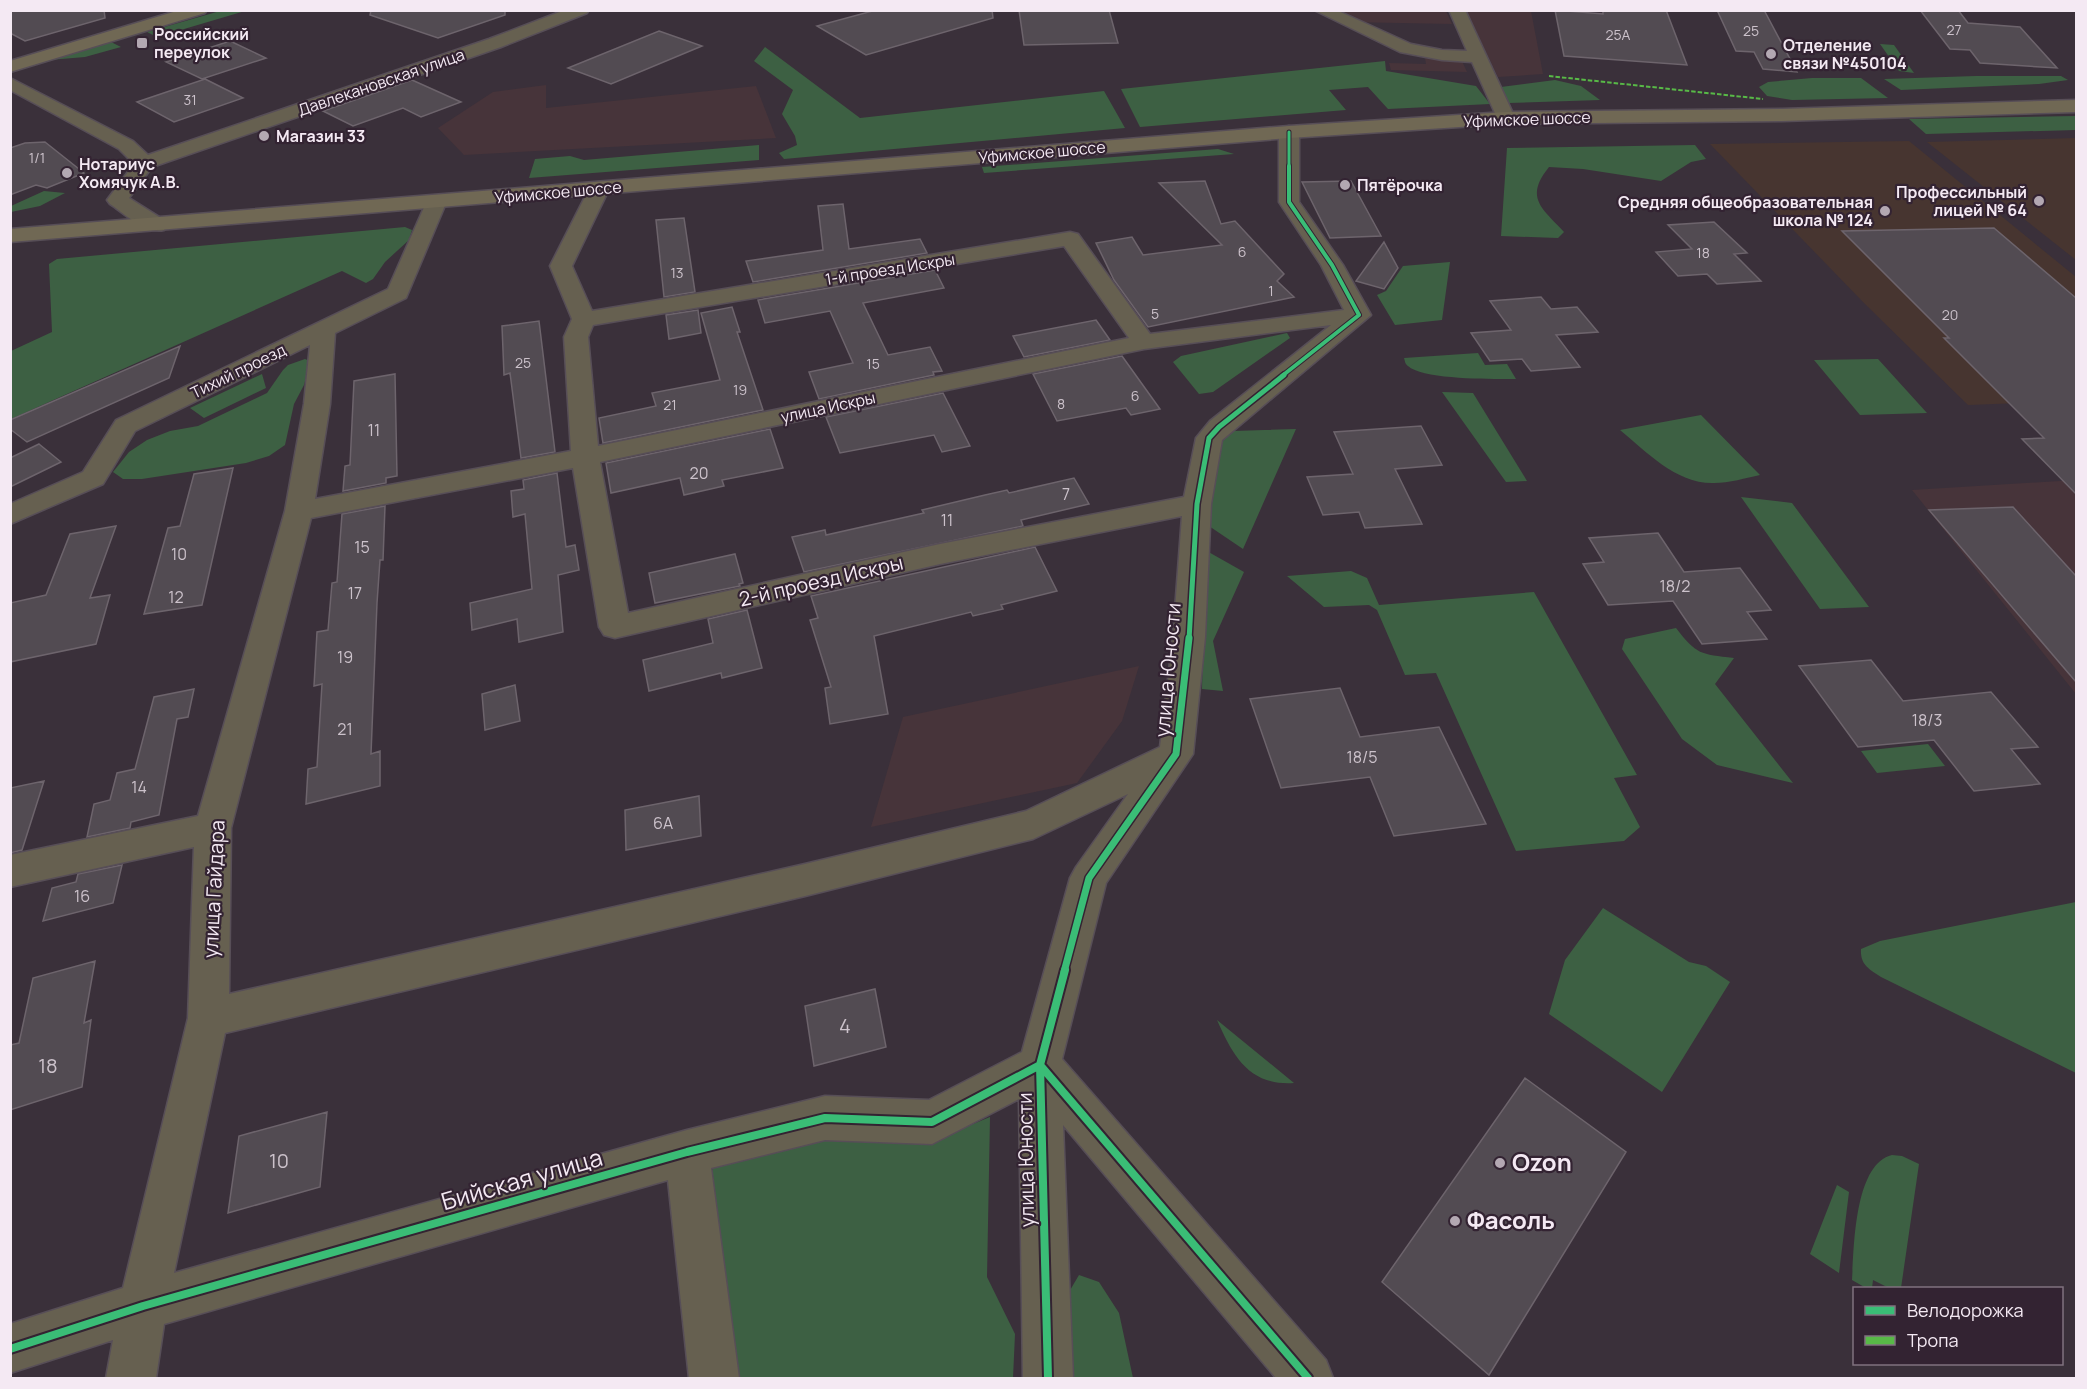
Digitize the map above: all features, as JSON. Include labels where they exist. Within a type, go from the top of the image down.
[{"type":"main road","points":[[10,67],[200,10]]},
{"type":"main road","name":"Уфимское шоссе","points":[[10,236],[1289,132],[1506,117],[1793,114],[2076,106]]},
{"type":"street","name":"Давлекановская улица","points":[[145,163],[495,43],[581,10]]},
{"type":"street","points":[[1322,10],[1406,48],[1442,55],[1479,57]]},
{"type":"street","points":[[1457,10],[1506,117]]},
{"type":"street","points":[[10,83],[126,144],[145,163],[117,200],[156,225]]},
{"type":"street","points":[[1289,132],[1289,202],[1332,265],[1359,315]]},
{"type":"street","points":[[585,457],[576,337],[584,319],[561,266],[600,188]]},
{"type":"street","name":"Тихий проезд","points":[[10,515],[93,478],[125,426],[398,293],[436,203]]},
{"type":"street","name":"1-й проезд Искры","points":[[584,319],[1070,240],[1144,342]]},
{"type":"street","name":"улица Искры","points":[[299,511],[585,457],[1144,342],[1359,315]]},
{"type":"street","name":"улица Юности","points":[[1048,1378],[1040,1065],[1089,878],[1176,754],[1188,648],[1197,504],[1209,438],[1219,427],[1359,315]]},
{"type":"street","name":"улица Гайдара","points":[[131,1378],[143,1306],[208,1018],[213,828],[299,511],[317,404],[323,330]]},
{"type":"street","name":"2-й проезд Искры","points":[[585,457],[615,627],[940,554],[1197,504]]},
{"type":"street","points":[[208,1018],[794,883],[1034,824],[1176,754]]},
{"type":"street","points":[[10,871],[213,828]]},
{"type":"street","points":[[1040,1065],[1308,1378]]},
{"type":"street","name":"Бийская улица","points":[[10,1349],[143,1306],[687,1152],[825,1118],[932,1122],[1040,1065]]},
{"type":"street","points":[[687,1152],[714,1378]]},
{"type":"shaded area","points":[[1325,11],[1446,11],[1452,24],[1348,22]]},
{"type":"shaded area","points":[[1466,11],[1531,11],[1543,74],[1498,77]]},
{"type":"shaded area","points":[[1425,58],[1461,59],[1467,72],[1391,70],[1389,63],[1426,64]]},
{"type":"shaded area","points":[[546,85],[546,108],[756,86],[776,138],[464,155],[438,128],[493,92]]},
{"type":"shaded area","name":"Профессильный лицей № 64","points":[[2076,138],[2076,260],[1927,142]]},
{"type":"shaded area","name":"Средняя общеобразовательная школа № 124","points":[[1909,141],[2076,277],[2076,401],[1968,405],[1863,302],[1710,144]]},
{"type":"shaded area","points":[[2076,480],[2076,694],[1912,490]]},
{"type":"shaded area","points":[[1139,666],[1122,721],[1077,783],[871,827],[903,717]]},
{"type":"green space","points":[[220,11],[245,11],[157,37],[147,32]]},
{"type":"green space","points":[[111,42],[121,47],[85,57],[49,60]]},
{"type":"green space","points":[[1880,44],[1894,45],[1914,73],[1899,71]]},
{"type":"green space","points":[[765,47],[860,118],[1104,91],[1125,128],[784,159],[779,153],[797,145],[795,136],[782,114],[793,90],[754,61]]},
{"type":"green space","points":[[1385,61],[1386,71],[1476,86],[1490,104],[1388,109],[1368,87],[1329,90],[1346,110],[1140,127],[1121,89]]},
{"type":"green space","points":[[2061,76],[2068,80],[2039,84],[1901,90],[1884,79]]},
{"type":"green space","points":[[1812,78],[1861,78],[1888,98],[1792,100],[1767,96],[1759,87],[1768,82]]},
{"type":"green space","points":[[1555,80],[1581,86],[1600,100],[1508,103],[1501,87]]},
{"type":"green space","points":[[2076,116],[2076,130],[1926,134],[1909,119]]},
{"type":"green space","points":[[759,145],[759,160],[529,178],[535,159],[570,156],[584,160]]},
{"type":"green space","points":[[1695,145],[1706,159],[1691,162],[1661,181],[1583,169],[1549,167],[1538,187],[1537,195],[1543,209],[1564,232],[1558,238],[1501,236],[1507,148]]},
{"type":"green space","points":[[1218,149],[1234,154],[984,173],[982,167]]},
{"type":"green space","points":[[44,191],[65,193],[40,206],[11,212],[11,206]]},
{"type":"green space","points":[[405,227],[412,230],[409,240],[385,262],[373,279],[366,283],[342,271],[11,419],[11,351],[52,332],[49,264],[57,259]]},
{"type":"green space","points":[[1450,262],[1442,320],[1395,325],[1377,295],[1386,291],[1403,266]]},
{"type":"green space","points":[[1287,333],[1290,338],[1213,392],[1199,394],[1173,362],[1181,356]]},
{"type":"green space","points":[[1478,353],[1485,365],[1507,364],[1516,379],[1460,378],[1428,374],[1408,366],[1404,358]]},
{"type":"green space","points":[[305,359],[310,361],[304,385],[294,404],[285,445],[269,456],[246,463],[142,479],[123,479],[113,472],[129,452],[147,440],[170,431],[198,426],[267,393],[288,365]]},
{"type":"green space","points":[[1878,359],[1927,413],[1860,415],[1814,360]]},
{"type":"green space","points":[[262,374],[266,388],[204,418],[190,408]]},
{"type":"green space","points":[[1442,392],[1473,393],[1527,481],[1506,482]]},
{"type":"green space","points":[[1701,415],[1760,475],[1720,483],[1700,482],[1687,478],[1663,465],[1620,430]]},
{"type":"green space","points":[[1296,429],[1243,549],[1206,524],[1217,455],[1226,434],[1234,431]]},
{"type":"green space","points":[[1741,497],[1792,503],[1869,607],[1820,609]]},
{"type":"green space","points":[[1205,550],[1244,572],[1213,641],[1223,691],[1202,689]]},
{"type":"green space","points":[[1351,571],[1367,578],[1379,605],[1534,592],[1637,775],[1614,778],[1640,827],[1624,841],[1516,851],[1436,673],[1405,675],[1377,610],[1369,605],[1324,607],[1287,576]]},
{"type":"green space","points":[[1676,628],[1689,644],[1700,652],[1734,658],[1715,684],[1793,783],[1717,765],[1682,739],[1622,649],[1625,639]]},
{"type":"green space","points":[[1928,744],[1945,766],[1877,773],[1861,751]]},
{"type":"green space","points":[[2076,902],[2076,1073],[1881,977],[1866,966],[1862,959],[1861,949],[1880,941]]},
{"type":"green space","points":[[1603,908],[1689,962],[1706,966],[1730,982],[1662,1092],[1549,1014],[1565,960]]},
{"type":"green space","points":[[1217,1020],[1294,1083],[1278,1083],[1254,1074],[1237,1057]]},
{"type":"green space","points":[[990,1117],[987,1277],[1015,1334],[1013,1378],[737,1378],[712,1167],[828,1139],[934,1140]]},
{"type":"green space","points":[[1892,1155],[1902,1156],[1919,1164],[1901,1287],[1887,1287],[1873,1280],[1872,1287],[1864,1287],[1852,1280],[1856,1229],[1863,1190],[1870,1174],[1879,1162]]},
{"type":"green space","points":[[1837,1185],[1849,1192],[1839,1273],[1810,1254]]},
{"type":"green space","points":[[1079,1275],[1099,1282],[1119,1313],[1133,1378],[1069,1378],[1066,1297]]},
{"type":"building","points":[[10,10],[104,10],[105,18],[25,41],[10,33]]},
{"type":"building","points":[[371,10],[505,10],[505,15],[438,38],[370,15]]},
{"type":"building","points":[[876,10],[992,10],[993,18],[866,55],[817,26]]},
{"type":"building","points":[[1019,10],[1109,10],[1118,43],[1024,45]]},
{"type":"building","points":[[1555,10],[1603,14],[1603,10],[1666,10],[1687,65],[1564,56]]},
{"type":"building","points":[[1717,10],[1764,10],[1797,72],[1763,69],[1754,52],[1736,51]]},
{"type":"building","points":[[1920,10],[1958,10],[1968,23],[2020,27],[2057,68],[1980,63],[1970,50],[1950,49]]},
{"type":"building","points":[[659,31],[702,46],[611,84],[568,68]]},
{"type":"building","points":[[230,41],[266,58],[202,79],[166,62]]},
{"type":"building","points":[[205,79],[243,98],[174,122],[137,102]]},
{"type":"building","points":[[412,80],[461,102],[421,117],[403,108],[353,126],[323,111]]},
{"type":"building","points":[[45,142],[84,173],[47,188],[36,185],[10,195],[10,148],[25,143]]},
{"type":"building","points":[[1205,181],[1221,224],[1235,221],[1284,274],[1277,281],[1294,297],[1148,327],[1114,280],[1096,243],[1132,237],[1143,255],[1222,245],[1159,183]]},
{"type":"building","points":[[1351,181],[1381,236],[1330,238],[1302,182]]},
{"type":"building","points":[[843,204],[849,249],[920,239],[927,253],[753,282],[746,261],[823,250],[818,206]]},
{"type":"building","points":[[684,218],[695,292],[664,297],[656,220]]},
{"type":"building","points":[[1714,222],[1747,253],[1734,254],[1761,281],[1717,284],[1707,274],[1678,276],[1656,252],[1692,249],[1668,225]]},
{"type":"building","points":[[1994,228],[2076,298],[2076,494],[2022,439],[2044,438],[1944,338],[1949,338],[1842,231]]},
{"type":"building","points":[[1384,242],[1398,268],[1384,289],[1356,281]]},
{"type":"building","points":[[935,270],[944,288],[863,303],[888,355],[930,347],[942,371],[933,372],[934,375],[819,399],[809,372],[853,363],[830,311],[765,323],[758,300]]},
{"type":"building","points":[[1541,297],[1551,309],[1577,307],[1598,332],[1556,335],[1580,367],[1531,371],[1522,359],[1490,361],[1471,333],[1511,330],[1490,301]]},
{"type":"building","points":[[732,307],[740,332],[737,332],[763,410],[603,443],[599,418],[656,406],[652,393],[720,380],[701,313]]},
{"type":"building","points":[[698,310],[701,333],[669,339],[666,315]]},
{"type":"building","points":[[1096,320],[1110,340],[1024,357],[1013,336]]},
{"type":"building","points":[[539,321],[555,452],[521,458],[510,373],[504,375],[502,326]]},
{"type":"building","points":[[180,346],[169,378],[27,442],[10,429],[10,420]]},
{"type":"building","points":[[1122,356],[1160,409],[1131,415],[1126,408],[1057,421],[1033,374]]},
{"type":"building","points":[[395,374],[397,476],[386,478],[386,483],[343,491],[345,466],[350,465],[354,381]]},
{"type":"building","points":[[943,393],[970,446],[942,452],[934,435],[840,453],[826,417]]},
{"type":"building","points":[[1421,426],[1442,465],[1395,469],[1422,524],[1365,528],[1359,512],[1323,515],[1307,477],[1353,474],[1334,432]]},
{"type":"building","points":[[770,429],[783,468],[722,480],[724,486],[684,495],[680,478],[611,493],[606,463]]},
{"type":"building","points":[[39,444],[61,462],[10,487],[10,458]]},
{"type":"building","points":[[233,468],[202,605],[144,614],[168,528],[180,526],[194,474]]},
{"type":"building","points":[[557,473],[566,547],[575,545],[579,570],[558,575],[563,632],[519,642],[517,619],[472,630],[470,603],[532,589],[525,514],[513,517],[511,491],[524,489],[523,480]]},
{"type":"building","points":[[1074,478],[1089,504],[1021,520],[1023,526],[804,572],[792,537],[825,530],[826,535],[924,513],[922,510],[985,495],[1007,490],[1009,493]]},
{"type":"building","points":[[385,506],[383,560],[380,560],[377,603],[371,754],[380,751],[380,786],[306,804],[308,769],[317,767],[322,684],[314,686],[317,632],[328,630],[332,583],[337,582],[342,514]]},
{"type":"building","points":[[2013,507],[2076,576],[2076,682],[1929,510]]},
{"type":"building","points":[[116,526],[90,598],[110,595],[96,644],[10,662],[10,603],[46,595],[70,534]]},
{"type":"building","points":[[1658,533],[1684,572],[1740,568],[1771,610],[1747,612],[1767,639],[1702,644],[1673,601],[1608,605],[1583,564],[1604,562],[1589,538]]},
{"type":"building","points":[[1035,547],[1057,591],[1001,605],[1003,609],[973,616],[971,612],[874,636],[888,714],[830,724],[825,688],[831,687],[810,620],[818,618],[811,596]]},
{"type":"building","points":[[735,554],[743,583],[739,584],[740,586],[655,603],[649,573]]},
{"type":"building","points":[[747,610],[762,668],[722,678],[721,673],[649,691],[643,660],[713,643],[708,619]]},
{"type":"building","points":[[1871,660],[1903,701],[1991,692],[2038,747],[2011,749],[2040,784],[1974,791],[1934,740],[1858,747],[1799,666]]},
{"type":"building","points":[[515,685],[520,721],[485,730],[482,694]]},
{"type":"building","points":[[1340,688],[1360,737],[1439,727],[1486,824],[1394,836],[1370,777],[1281,788],[1250,699]]},
{"type":"building","points":[[194,689],[188,717],[177,719],[159,815],[131,822],[130,828],[87,837],[94,804],[110,800],[117,773],[135,769],[154,697]]},
{"type":"building","points":[[44,781],[22,850],[10,853],[10,788]]},
{"type":"building","points":[[699,796],[701,836],[626,850],[625,810]]},
{"type":"building","points":[[122,865],[113,903],[43,921],[52,888],[76,882],[78,874]]},
{"type":"building","points":[[95,961],[84,1023],[91,1020],[82,1087],[10,1110],[10,1045],[19,1043],[33,978]]},
{"type":"building","points":[[875,989],[886,1047],[814,1066],[805,1006]]},
{"type":"building","points":[[1525,1078],[1626,1152],[1489,1375],[1382,1282]]},
{"type":"building","points":[[327,1112],[320,1187],[228,1213],[239,1136]]},
{"type":"marked path","points":[[1549,76],[1763,99]]},
{"type":"cycle path","points":[[1048,1378],[1040,1065],[1089,878],[1176,754],[1189,637],[1197,504],[1209,438],[1219,427],[1359,315],[1332,265],[1289,202],[1289,132]]},
{"type":"cycle path","points":[[10,1349],[143,1306],[687,1152],[825,1118],[932,1122],[1040,1065],[1308,1378]]},
{"type":"place","name":"Российский переулок","points":[[142,43]]},
{"type":"place","name":"Отделение связи №450104","points":[[1771,54]]},
{"type":"place","name":"Магазин 33","points":[[264,136]]},
{"type":"place","name":"Нотариус Хомячук А.В.","points":[[67,173]]},
{"type":"place","name":"Пятёрочка","points":[[1345,185]]},
{"type":"place","name":"Профессильный лицей № 64","points":[[2039,201]]},
{"type":"place","name":"Средняя общеобразовательная школа № 124","points":[[1885,211]]},
{"type":"place","name":"Ozon","points":[[1500,1163]]},
{"type":"place","name":"Фасоль","points":[[1455,1221]]}]
